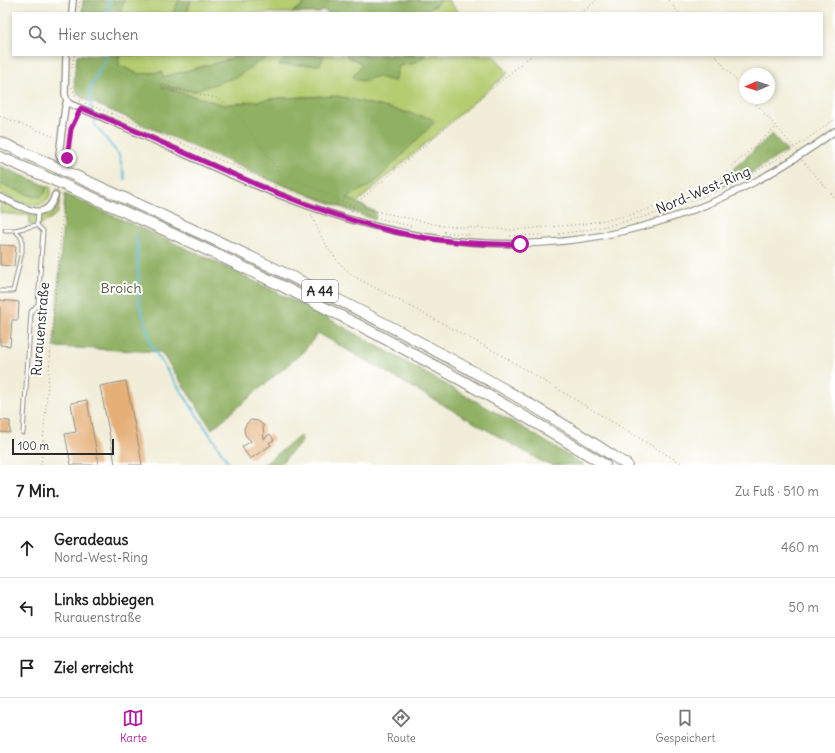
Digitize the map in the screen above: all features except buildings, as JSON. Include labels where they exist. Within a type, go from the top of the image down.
[{"type":"highway","name":"A 44","points":[[0,142],[131,201],[341,301],[457,362],[580,434],[627,465]]},
{"type":"highway","name":"A 44","points":[[0,157],[127,211],[336,313],[450,374],[605,465]]},
{"type":"street","points":[[72,12],[73,0]]},
{"type":"street","points":[[59,155],[67,101],[65,94],[66,56]]},
{"type":"street","name":"Nord-West-Ring","points":[[67,101],[70,104],[306,205],[349,219],[408,234],[471,243],[520,244],[589,238],[637,228],[677,217],[739,190],[799,155],[835,131]]},
{"type":"street","points":[[0,197],[38,212],[48,210],[52,205],[55,195]]},
{"type":"lane","points":[[23,433],[31,312],[38,304],[43,231],[37,225],[38,212]]},
{"type":"lane","points":[[5,230],[15,230],[37,225]]},
{"type":"lane","points":[[0,291],[13,291],[22,252],[22,238],[15,230]]},
{"type":"path","points":[[79,12],[80,0]]},
{"type":"path","points":[[582,12],[597,0]]},
{"type":"path","points":[[668,0],[678,12]]},
{"type":"path","points":[[72,72],[73,56]]},
{"type":"path","points":[[76,56],[171,88],[216,98],[232,107],[280,173],[353,206],[443,226],[513,230],[583,224],[627,216],[668,203],[709,187],[776,128]]},
{"type":"path","points":[[349,219],[353,206],[531,56]]},
{"type":"path","points":[[716,56],[739,84]]},
{"type":"path","points":[[72,86],[76,98],[84,102],[276,184],[351,211],[412,226]]},
{"type":"path","points":[[67,158],[71,129],[84,102]]},
{"type":"path","points":[[756,104],[835,198]]},
{"type":"path","points":[[0,116],[61,139]]},
{"type":"path","points":[[555,234],[628,222],[670,210],[712,193],[746,176],[794,148],[835,119]]},
{"type":"path","points":[[273,192],[280,173]]},
{"type":"path","name":"Rurauenstraße","points":[[41,465],[64,195]]},
{"type":"path","points":[[306,205],[329,250],[338,262],[355,277],[496,352],[684,465]]},
{"type":"path","points":[[442,232],[473,235]]},
{"type":"path","points":[[506,236],[547,235]]},
{"type":"green space","points":[[83,0],[124,0],[120,12],[82,12]]},
{"type":"green space","points":[[124,0],[179,0],[173,12],[120,12]]},
{"type":"green space","points":[[179,0],[191,0],[187,12],[173,12]]},
{"type":"green space","points":[[191,0],[306,0],[307,2],[293,12],[187,12]]},
{"type":"green space","points":[[306,0],[441,0],[435,6],[420,12],[326,12],[323,10],[320,12],[293,12],[307,2]]},
{"type":"green space","points":[[441,0],[448,0],[458,12],[420,12],[435,6]]},
{"type":"green space","points":[[77,56],[119,56],[119,65],[138,74],[162,72],[163,77],[231,59],[235,56],[268,56],[236,77],[194,91],[171,88],[162,84],[162,87],[224,105],[280,98],[338,96],[430,118],[435,122],[374,183],[347,198],[376,212],[375,220],[275,182],[82,98],[78,94],[74,84]]},
{"type":"green space","points":[[119,56],[235,56],[231,59],[163,77],[162,72],[138,74],[118,65]]},
{"type":"green space","points":[[268,56],[495,56],[508,73],[356,203],[346,198],[374,183],[322,96],[280,98],[224,105],[162,87],[161,84],[261,62]]},
{"type":"green space","points":[[287,56],[324,56],[320,65],[279,65]]},
{"type":"green space","points":[[425,56],[415,63],[399,66],[395,81],[378,77],[371,78],[367,81],[355,80],[353,76],[361,66],[360,62],[347,57]]},
{"type":"green space","points":[[772,134],[787,151],[746,176],[714,191],[713,187]]},
{"type":"green space","points":[[0,166],[47,186],[45,193],[40,197],[32,196],[0,184]]},
{"type":"green space","points":[[0,184],[32,196],[45,193],[47,186],[51,188],[49,198],[45,203],[31,205],[0,193]]},
{"type":"green space","points":[[59,192],[61,192],[58,213],[41,223],[29,225],[30,216],[0,213],[0,201],[30,214],[47,216],[53,213],[57,207]]},
{"type":"green space","name":"Broich","points":[[65,194],[212,260],[324,316],[527,430],[584,465],[552,465],[541,461],[318,333],[303,352],[212,429],[161,352],[54,347]]},
{"type":"green space","points":[[300,436],[303,441],[279,465],[263,465]]},
{"type":"waterway","points":[[106,12],[110,0]]},
{"type":"waterway","points":[[107,56],[91,88],[90,100],[95,125],[119,155],[125,179]]},
{"type":"waterway","points":[[137,236],[139,302],[152,347],[230,465]]},
{"type":"tunnel","points":[[55,195],[59,155]]},
{"type":"route","points":[[67,158],[71,129],[81,108],[273,192],[306,205],[349,219],[408,234],[457,242],[478,244],[520,244]]}]
